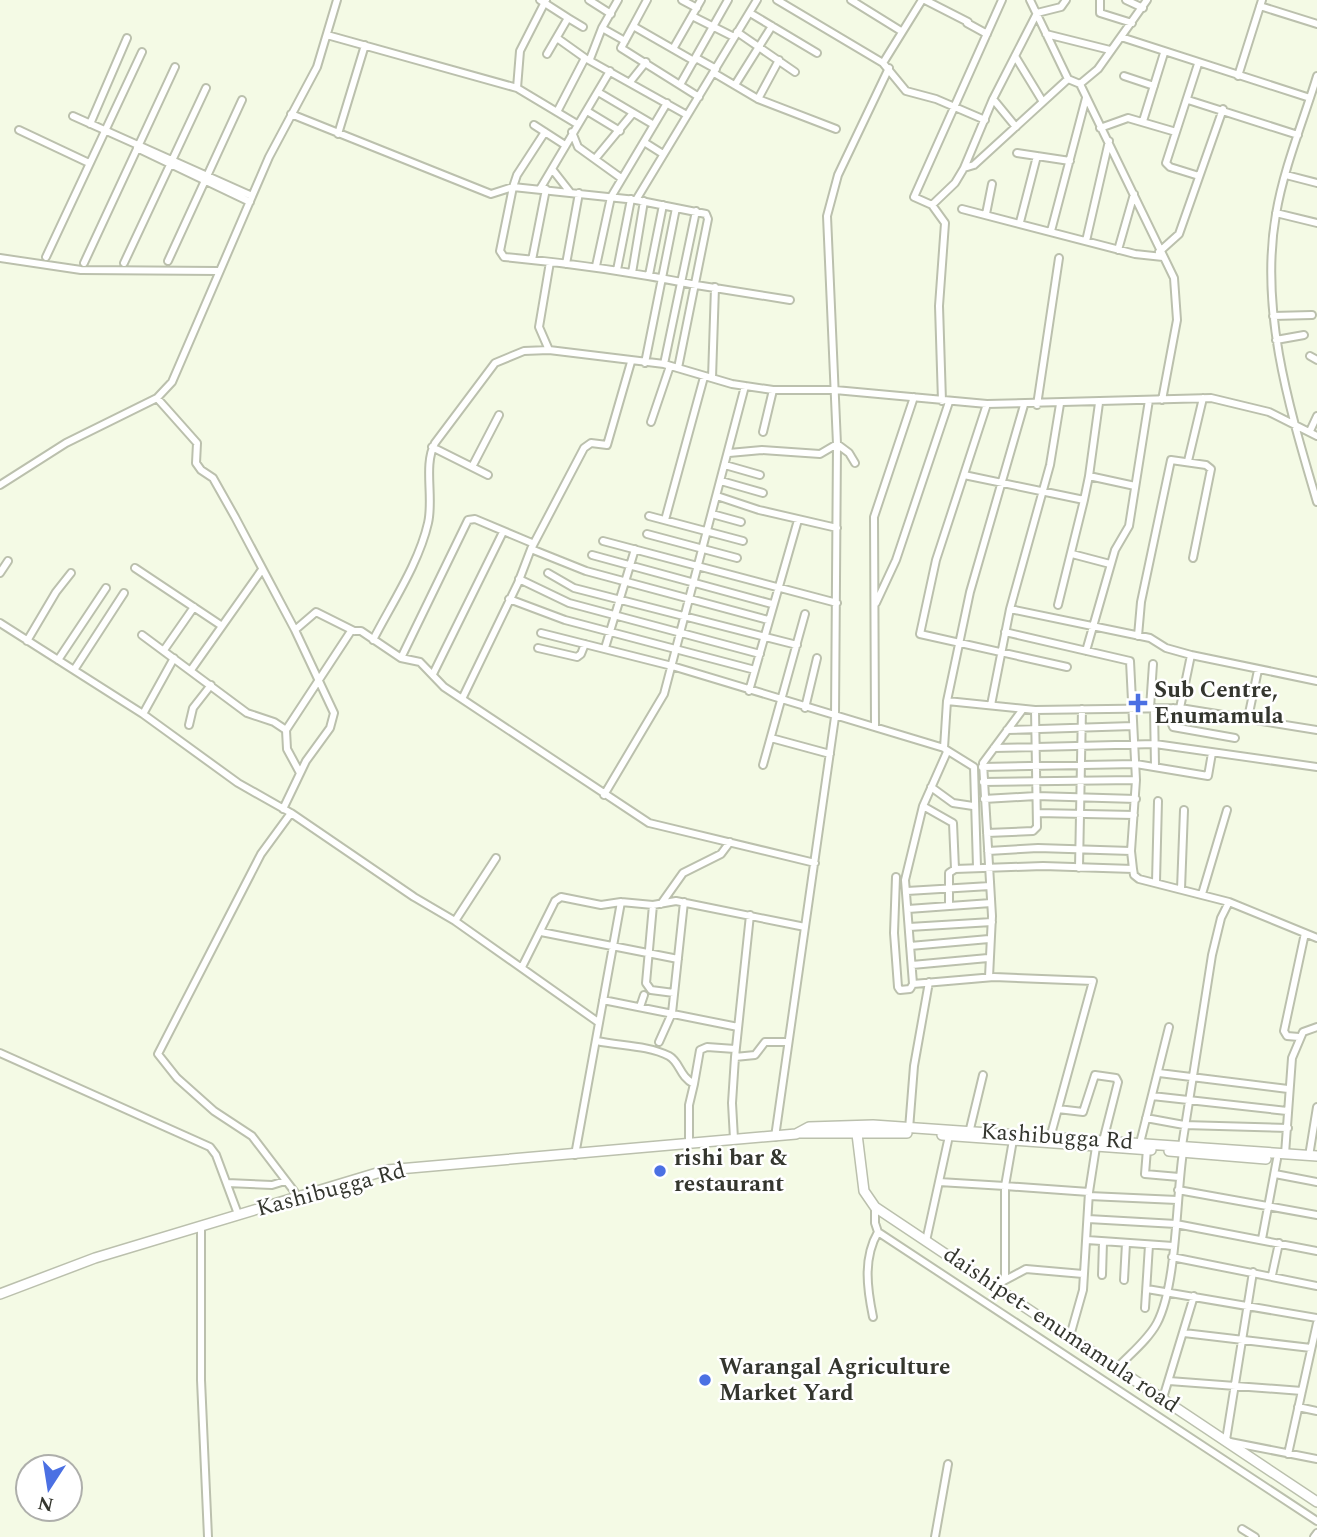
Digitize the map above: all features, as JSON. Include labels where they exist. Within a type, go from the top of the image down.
[{"type":"main road","name":"Kashibugga Rd","points":[[0,1294],[94,1258],[201,1227],[297,1195],[387,1170],[441,1163],[575,1155],[873,1128],[1314,1158]]},
{"type":"main road","points":[[857,1129],[864,1191],[875,1207]]},
{"type":"main road","name":"Kashibugga Rd","points":[[908,1130],[949,1136],[1050,1140]]},
{"type":"main road","name":"daishipet- enumamula road","points":[[875,1207],[1317,1502]]},
{"type":"street","points":[[0,485],[66,443],[157,398],[172,382],[251,199],[291,114],[317,67],[337,0]]},
{"type":"street","points":[[589,0],[611,14]]},
{"type":"street","points":[[557,112],[618,0]]},
{"type":"street","points":[[647,0],[621,48],[681,83],[699,97]]},
{"type":"street","points":[[682,0],[697,8]]},
{"type":"street","points":[[673,49],[701,0]]},
{"type":"street","points":[[681,83],[728,0]]},
{"type":"street","points":[[617,270],[637,200],[757,0]]},
{"type":"street","points":[[777,0],[886,65],[906,91],[985,120]]},
{"type":"street","points":[[851,0],[901,31]]},
{"type":"street","points":[[775,1136],[835,717],[836,444],[827,216],[838,175],[901,31],[924,0],[988,34]]},
{"type":"street","points":[[875,605],[896,560],[946,401],[939,306],[946,223],[932,205],[916,200],[914,193],[1002,0]]},
{"type":"street","points":[[1030,0],[1068,79],[1080,84],[1174,278],[1177,312],[1162,400]]},
{"type":"street","points":[[932,205],[955,183],[964,168],[993,99],[1037,13],[1061,7],[1066,0]]},
{"type":"street","points":[[1100,0],[1100,13],[1132,23]]},
{"type":"street","points":[[1126,0],[1143,8]]},
{"type":"street","points":[[1080,84],[1098,69],[1147,0]]},
{"type":"street","points":[[517,88],[520,51],[544,1],[583,27]]},
{"type":"street","points":[[1238,76],[1261,3],[1317,24]]},
{"type":"street","points":[[750,13],[817,53]]},
{"type":"street","points":[[692,16],[758,46],[795,72]]},
{"type":"street","points":[[547,54],[568,18]]},
{"type":"street","points":[[633,26],[695,59],[758,99],[836,130]]},
{"type":"street","points":[[735,85],[772,26]]},
{"type":"street","points":[[602,28],[625,41]]},
{"type":"street","points":[[1046,34],[1110,50]]},
{"type":"street","points":[[327,35],[517,88],[577,124]]},
{"type":"street","points":[[1121,37],[1310,98]]},
{"type":"street","points":[[90,124],[127,38]]},
{"type":"street","points":[[557,38],[587,59],[687,115]]},
{"type":"street","points":[[338,135],[365,45]]},
{"type":"street","points":[[46,257],[142,52]]},
{"type":"street","points":[[1143,121],[1164,52]]},
{"type":"street","points":[[1016,56],[1043,102]]},
{"type":"street","points":[[758,99],[779,61]]},
{"type":"street","points":[[630,82],[646,62]]},
{"type":"street","points":[[1198,64],[1167,166],[1199,176]]},
{"type":"street","points":[[84,263],[175,67]]},
{"type":"street","points":[[532,260],[543,189],[572,132],[610,71]]},
{"type":"street","points":[[1124,76],[1154,86]]},
{"type":"street","points":[[1317,76],[1276,213],[1271,275],[1276,340],[1294,423],[1317,502]]},
{"type":"street","points":[[964,168],[974,165],[1068,79]]},
{"type":"street","points":[[124,263],[206,88]]},
{"type":"street","points":[[598,92],[654,125]]},
{"type":"street","points":[[1051,231],[1086,98]]},
{"type":"street","points":[[993,99],[1016,127]]},
{"type":"street","points":[[168,261],[242,100]]},
{"type":"street","points":[[1188,100],[1298,135]]},
{"type":"street","points":[[596,266],[611,197],[667,103]]},
{"type":"street","points":[[1161,255],[1177,238],[1223,109]]},
{"type":"street","points":[[587,111],[620,131]]},
{"type":"street","points":[[595,159],[632,113]]},
{"type":"street","points":[[291,114],[484,194],[513,187],[543,189],[637,200],[706,214],[708,219],[696,285],[651,422]]},
{"type":"street","points":[[73,116],[251,199]]},
{"type":"street","points":[[1100,128],[1121,118],[1143,121],[1176,132]]},
{"type":"street","points":[[534,125],[565,145]]},
{"type":"street","points":[[19,130],[89,163]]},
{"type":"street","points":[[545,132],[517,175],[501,255],[596,266],[790,300]]},
{"type":"street","points":[[572,132],[578,147],[621,178]]},
{"type":"street","points":[[1086,241],[1109,141]]},
{"type":"street","points":[[644,142],[663,154]]},
{"type":"street","points":[[1017,153],[1070,161]]},
{"type":"street","points":[[1020,222],[1037,156]]},
{"type":"street","points":[[552,169],[570,192]]},
{"type":"street","points":[[1286,175],[1317,183]]},
{"type":"street","points":[[986,214],[992,184]]},
{"type":"street","points":[[566,264],[579,193]]},
{"type":"street","points":[[1118,250],[1134,194]]},
{"type":"street","points":[[632,273],[637,200]]},
{"type":"street","points":[[649,275],[663,205]]},
{"type":"street","points":[[645,363],[664,279],[676,208]]},
{"type":"street","points":[[962,209],[1020,222],[1118,250],[1161,255]]},
{"type":"street","points":[[671,366],[682,282],[696,211]]},
{"type":"street","points":[[1276,213],[1317,223]]},
{"type":"street","points":[[0,258],[81,270],[218,271]]},
{"type":"street","points":[[1037,405],[1059,258]]},
{"type":"street","points":[[549,350],[539,327],[551,262]]},
{"type":"street","points":[[665,520],[708,377],[715,287]]},
{"type":"street","points":[[1273,316],[1312,315]]},
{"type":"street","points":[[1276,340],[1304,335]]},
{"type":"street","points":[[373,640],[422,541],[429,513],[432,447],[495,363],[524,351],[549,350],[671,366],[745,387],[773,390],[835,390],[946,401],[1024,405],[1203,398],[1247,405],[1294,423],[1317,436]]},
{"type":"street","points":[[463,699],[520,579],[531,546],[584,448],[591,443],[601,447],[607,444],[631,362]]},
{"type":"street","points":[[604,795],[661,699],[681,633],[745,387]]},
{"type":"street","points":[[763,432],[773,390]]},
{"type":"street","points":[[875,727],[876,506],[914,397]]},
{"type":"street","points":[[157,398],[197,443],[197,463],[201,470],[213,478],[295,630],[319,679],[334,719],[300,773],[283,809]]},
{"type":"street","points":[[1188,461],[1203,398]]},
{"type":"street","points":[[1086,651],[1110,564],[1129,526],[1149,400]]},
{"type":"street","points":[[1058,605],[1089,476],[1099,403]]},
{"type":"street","points":[[987,404],[936,560],[920,630],[923,637],[1067,667]]},
{"type":"street","points":[[991,705],[1010,608],[1050,465],[1060,404]]},
{"type":"street","points":[[896,877],[894,933],[900,990],[910,989],[913,984],[905,880],[923,806],[945,750],[947,701],[970,592],[1024,405]]},
{"type":"street","points":[[472,467],[499,415]]},
{"type":"street","points":[[1310,431],[1317,416]]},
{"type":"street","points":[[729,453],[762,450],[820,454],[836,444]]},
{"type":"street","points":[[836,444],[855,463]]},
{"type":"street","points":[[432,447],[488,475]]},
{"type":"street","points":[[1138,636],[1141,602],[1169,464],[1174,459],[1206,465],[1210,470],[1193,558]]},
{"type":"street","points":[[725,465],[761,475]]},
{"type":"street","points":[[964,475],[984,477],[1000,483],[1084,500]]},
{"type":"street","points":[[1089,476],[1135,486]]},
{"type":"street","points":[[721,481],[763,493]]},
{"type":"street","points":[[717,496],[798,520],[837,528]]},
{"type":"street","points":[[712,514],[741,522]]},
{"type":"street","points":[[649,516],[743,541]]},
{"type":"street","points":[[401,658],[468,520],[475,519],[531,546],[623,582],[768,620]]},
{"type":"street","points":[[749,691],[798,520]]},
{"type":"street","points":[[433,674],[503,532]]},
{"type":"street","points":[[647,534],[737,558]]},
{"type":"street","points":[[603,541],[837,603]]},
{"type":"street","points":[[605,648],[635,549]]},
{"type":"street","points":[[1072,554],[1110,564]]},
{"type":"street","points":[[592,555],[772,604]]},
{"type":"street","points":[[0,573],[8,561]]},
{"type":"street","points":[[135,568],[222,626]]},
{"type":"street","points":[[191,670],[261,571]]},
{"type":"street","points":[[27,642],[55,592],[71,573]]},
{"type":"street","points":[[548,573],[574,589],[797,645]]},
{"type":"street","points":[[520,579],[569,603],[760,654]]},
{"type":"street","points":[[58,660],[106,588]]},
{"type":"street","points":[[74,670],[124,593]]},
{"type":"street","points":[[509,599],[565,620],[755,670]]},
{"type":"street","points":[[565,620],[569,603]]},
{"type":"street","points":[[164,650],[194,607]]},
{"type":"street","points":[[1010,608],[1138,636],[1191,656],[1317,681]]},
{"type":"street","points":[[295,630],[316,612],[356,631]]},
{"type":"street","points":[[763,765],[783,701],[805,614]]},
{"type":"street","points":[[0,623],[144,714],[238,783],[291,813],[455,921],[598,1022]]},
{"type":"street","points":[[300,773],[287,749],[286,730],[351,631],[361,631],[401,658],[420,662],[444,687],[604,795],[649,822],[671,830],[815,863]]},
{"type":"street","points":[[1005,632],[1130,661],[1136,764],[1131,850],[1135,877],[1229,902],[1317,938]]},
{"type":"street","points":[[541,633],[672,666],[945,750],[974,767],[972,806],[977,867]]},
{"type":"street","points":[[142,635],[247,713],[275,722],[286,730]]},
{"type":"street","points":[[538,648],[577,657],[584,644]]},
{"type":"street","points":[[1191,656],[1171,726],[1235,738]]},
{"type":"street","points":[[144,714],[174,658]]},
{"type":"street","points":[[805,708],[817,658]]},
{"type":"street","points":[[1153,664],[1155,766]]},
{"type":"street","points":[[1248,718],[1258,670]]},
{"type":"street","points":[[189,725],[193,708],[211,685]]},
{"type":"street","points":[[947,701],[1035,710],[1176,708],[1317,730]]},
{"type":"street","points":[[989,977],[992,922],[982,767],[1023,709]]},
{"type":"street","points":[[1079,868],[1082,709]]},
{"type":"street","points":[[987,833],[1035,830],[1035,710]]},
{"type":"street","points":[[1007,730],[1082,730],[1133,726]]},
{"type":"street","points":[[771,738],[830,754]]},
{"type":"street","points":[[994,748],[1155,744],[1317,767]]},
{"type":"street","points":[[982,767],[1136,764],[1208,776],[1212,752]]},
{"type":"street","points":[[983,782],[1136,780]]},
{"type":"street","points":[[931,788],[953,803],[972,806]]},
{"type":"street","points":[[984,799],[1036,796],[1136,799]]},
{"type":"street","points":[[1156,882],[1158,801]]},
{"type":"street","points":[[923,806],[953,823],[955,869]]},
{"type":"street","points":[[1181,889],[1184,810]]},
{"type":"street","points":[[1202,894],[1227,810]]},
{"type":"street","points":[[291,813],[261,854],[158,1054],[177,1078],[209,1106],[252,1136],[297,1195]]},
{"type":"street","points":[[1037,813],[1134,815]]},
{"type":"street","points":[[674,993],[647,986],[657,905],[682,873],[721,854],[730,842]]},
{"type":"street","points":[[988,851],[1080,848],[1131,850]]},
{"type":"street","points":[[455,921],[496,858]]},
{"type":"street","points":[[949,906],[949,873],[955,869],[1133,869]]},
{"type":"street","points":[[907,891],[990,886]]},
{"type":"street","points":[[522,967],[555,901],[561,897],[601,905],[621,902],[657,905],[684,902],[805,927]]},
{"type":"street","points":[[575,1155],[621,902]]},
{"type":"street","points":[[659,1042],[672,1013],[684,902]]},
{"type":"street","points":[[1117,1368],[1156,1325],[1166,1290],[1176,1224],[1184,1125],[1212,955],[1221,918],[1229,902]]},
{"type":"street","points":[[908,909],[991,903]]},
{"type":"street","points":[[734,1139],[732,1102],[735,1053],[750,915]]},
{"type":"street","points":[[909,927],[992,922]]},
{"type":"street","points":[[541,932],[678,959]]},
{"type":"street","points":[[1299,1037],[1287,1036],[1284,1031],[1305,933]]},
{"type":"street","points":[[910,946],[989,939]]},
{"type":"street","points":[[912,964],[988,958]]},
{"type":"street","points":[[913,984],[989,977],[1093,981],[1050,1140]]},
{"type":"street","points":[[908,1130],[914,1066],[929,982]]},
{"type":"street","points":[[639,1007],[644,995]]},
{"type":"street","points":[[603,1000],[738,1027]]},
{"type":"street","points":[[1169,1027],[1146,1118],[1145,1174],[1179,1178]]},
{"type":"street","points":[[1262,1240],[1275,1174],[1288,1128],[1288,1089],[1299,1037],[1307,1029],[1317,1027]]},
{"type":"street","points":[[597,1041],[667,1055],[675,1062],[683,1077],[694,1084]]},
{"type":"street","points":[[689,1144],[689,1105],[699,1054],[703,1048],[755,1055],[765,1042],[788,1042]]},
{"type":"street","points":[[0,1053],[204,1144],[216,1155],[238,1214]]},
{"type":"street","points":[[1159,1073],[1288,1089]]},
{"type":"street","points":[[968,1135],[983,1075]]},
{"type":"street","points":[[1058,1109],[1083,1112],[1095,1075],[1115,1078],[1118,1082],[1099,1144],[1089,1194],[1082,1293],[1076,1304],[1070,1336]]},
{"type":"street","points":[[1152,1096],[1287,1111]]},
{"type":"street","points":[[1314,1158],[1317,1107]]},
{"type":"street","points":[[1146,1118],[1184,1125],[1288,1128]]},
{"type":"street","points":[[926,1241],[949,1136]]},
{"type":"street","points":[[1005,1280],[1005,1186],[1013,1140]]},
{"type":"street","points":[[1275,1174],[1317,1182]]},
{"type":"street","points":[[227,1182],[272,1185],[285,1181]]},
{"type":"street","points":[[939,1182],[1177,1200]]},
{"type":"street","points":[[1178,1190],[1317,1215]]},
{"type":"street","points":[[875,1207],[874,1223],[878,1231],[1317,1521]]},
{"type":"street","points":[[1088,1219],[1176,1224],[1317,1251]]},
{"type":"street","points":[[201,1227],[201,1380],[208,1537]]},
{"type":"street","points":[[873,1317],[866,1288],[870,1246],[878,1231]]},
{"type":"street","points":[[1087,1240],[1173,1246]]},
{"type":"street","points":[[1102,1275],[1103,1242]]},
{"type":"street","points":[[1124,1280],[1126,1243]]},
{"type":"street","points":[[1272,1275],[1279,1243]]},
{"type":"street","points":[[1145,1308],[1149,1245]]},
{"type":"street","points":[[1172,1257],[1317,1286]]},
{"type":"street","points":[[994,1286],[1026,1269],[1083,1274]]},
{"type":"street","points":[[1253,1272],[1227,1441],[1317,1459]]},
{"type":"street","points":[[1147,1289],[1166,1290],[1317,1321],[1314,1345],[1288,1454]]},
{"type":"street","points":[[1163,1398],[1194,1296]]},
{"type":"street","points":[[1184,1333],[1241,1341],[1314,1345]]},
{"type":"street","points":[[1169,1381],[1234,1388],[1302,1391]]},
{"type":"street","points":[[1298,1408],[1317,1411]]},
{"type":"street","points":[[935,1537],[948,1464]]},
{"type":"street","points":[[1242,1528],[1255,1537]]},
{"type":"place","name":"Sub Centre, Enumamula","points":[[1138,703]]},
{"type":"place","name":"rishi bar & restaurant","points":[[660,1171]]},
{"type":"place","name":"Warangal Agriculture Market Yard","points":[[705,1380]]}]
